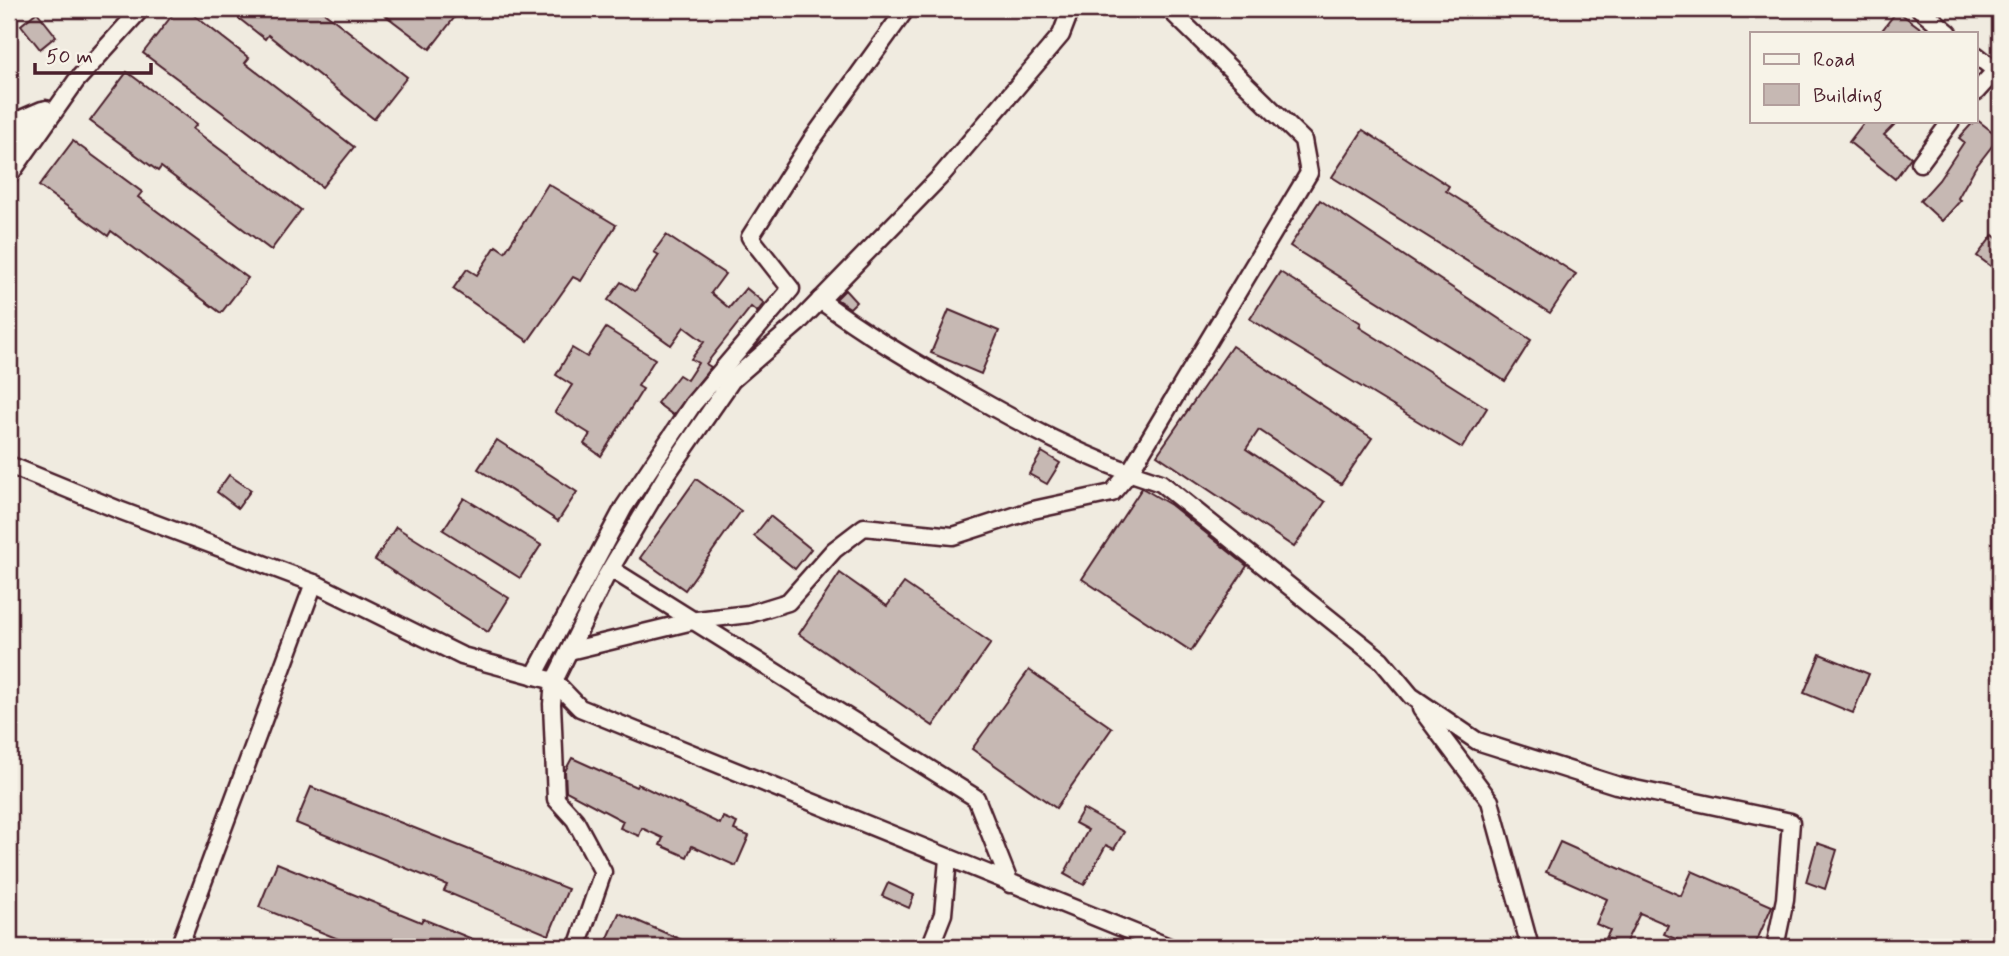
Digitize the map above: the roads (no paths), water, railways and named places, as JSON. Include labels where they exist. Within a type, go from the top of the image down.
[{"type":"street","points":[[9,148],[76,81],[141,9]]},
{"type":"street","points":[[534,676],[624,507],[693,404],[791,289],[750,237],[811,141],[905,9]]},
{"type":"street","points":[[577,947],[603,872],[575,820],[556,799],[552,704],[554,681],[611,569],[667,474],[732,380],[820,300],[948,168],[1061,35],[1071,9]]},
{"type":"street","points":[[569,651],[697,620],[749,614],[789,602],[834,550],[864,527],[953,536],[1033,510],[1112,494],[1129,473],[1309,173],[1303,140],[1170,9]]},
{"type":"street","points":[[1920,9],[1948,32]]},
{"type":"street","points":[[1978,57],[1998,73],[1978,90]]},
{"type":"street","points":[[9,176],[76,81]]},
{"type":"street","points":[[9,124],[48,107]]},
{"type":"street","points":[[1920,163],[1950,122]]},
{"type":"street","points":[[820,300],[865,333],[1025,427],[1129,473],[1161,483],[1381,660],[1490,801],[1530,947]]},
{"type":"street","points":[[9,465],[119,510],[314,583],[462,656],[554,681],[580,708],[1169,947]]},
{"type":"street","points":[[611,569],[697,620],[976,798],[1010,884]]},
{"type":"street","points":[[179,947],[314,583]]},
{"type":"street","points":[[1411,696],[1477,741],[1616,785],[1791,821],[1785,899],[1774,947]]},
{"type":"street","points":[[930,947],[943,914],[948,859]]}]
